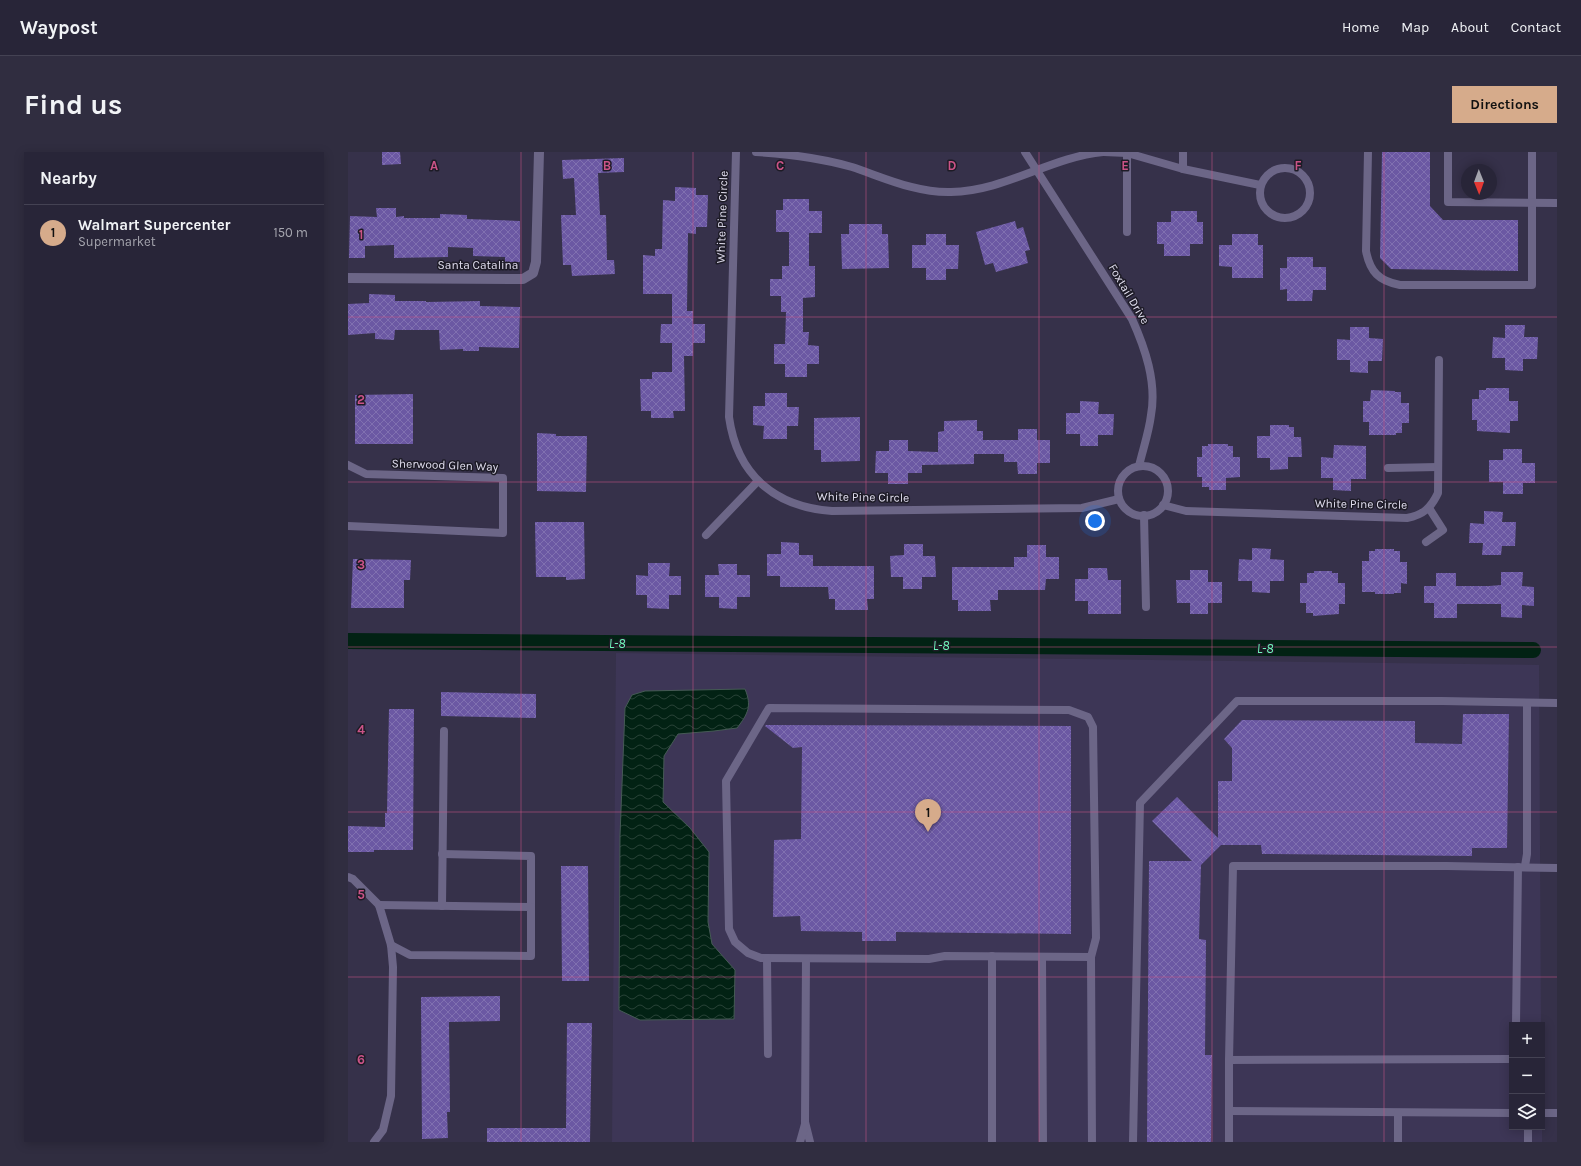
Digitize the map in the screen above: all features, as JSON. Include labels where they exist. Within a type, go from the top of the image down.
[{"type":"street","name":"Santa Catalina","points":[[348,278],[523,279],[533,273],[536,262],[539,152]]},
{"type":"lane","name":"White Pine Circle","points":[[736,152],[729,417],[738,452],[750,472],[758,481],[767,489],[799,506],[832,511],[1082,508],[1119,500]]},
{"type":"lane","points":[[756,152],[812,158],[852,167],[890,182],[939,192],[977,190],[1071,158],[1104,152],[1127,153],[1183,169],[1260,185]]},
{"type":"lane","name":"Foxtail Drive","points":[[1025,152],[1132,319],[1142,341],[1149,365],[1152,389],[1152,414],[1140,466]]},
{"type":"lane","points":[[1183,152],[1183,169]]},
{"type":"lane","points":[[1368,152],[1366,251],[1368,262],[1373,271],[1380,278],[1390,283],[1400,285],[1532,285],[1532,152]]},
{"type":"lane","points":[[1448,152],[1448,202],[1557,203]]},
{"type":"lane","points":[[1127,153],[1127,232]]},
{"type":"lane","points":[[1277,169],[1292,169],[1300,172],[1309,185],[1309,201],[1300,214],[1285,218],[1277,217],[1270,214],[1260,201],[1260,185],[1264,178],[1277,169]]},
{"type":"lane","points":[[1426,542],[1443,530],[1429,508],[1434,503],[1438,493],[1439,360]]},
{"type":"lane","name":"Sherwood Glen Way","points":[[348,465],[366,474],[503,478],[503,533],[348,526]]},
{"type":"lane","points":[[1140,466],[1147,466],[1155,469],[1161,474],[1167,489],[1167,497],[1163,505],[1157,511],[1149,515],[1132,514],[1125,509],[1119,500],[1118,487],[1121,479],[1132,469],[1140,466]]},
{"type":"lane","points":[[1388,468],[1438,467]]},
{"type":"lane","points":[[706,535],[758,481]]},
{"type":"lane","name":"White Pine Circle","points":[[1163,505],[1186,511],[1407,518],[1417,516],[1429,508]]},
{"type":"lane","points":[[1144,515],[1146,607]]},
{"type":"lane","points":[[1133,1142],[1140,803],[1237,701],[1442,701],[1557,703]]},
{"type":"lane","points":[[1516,1022],[1521,866],[1527,854],[1527,703]]},
{"type":"lane","points":[[1091,957],[946,956],[920,959],[806,959],[761,958],[748,953],[735,942],[729,929],[726,781],[769,708],[1069,710],[1088,717],[1093,727],[1096,938],[1091,957],[1092,1142]]},
{"type":"lane","points":[[442,906],[444,731]]},
{"type":"lane","points":[[391,945],[410,955],[531,956],[531,856],[442,854]]},
{"type":"lane","points":[[1229,1142],[1229,1060],[1234,866],[1521,866],[1557,868]]},
{"type":"lane","points":[[348,878],[353,879],[379,905],[391,945],[393,967],[391,1096],[382,1130],[374,1142]]},
{"type":"lane","points":[[379,905],[531,908]]},
{"type":"lane","points":[[992,956],[992,1142]]},
{"type":"lane","points":[[1042,957],[1043,1142]]},
{"type":"lane","points":[[767,958],[768,1054]]},
{"type":"lane","points":[[800,1142],[805,1122],[806,959]]},
{"type":"lane","points":[[1229,1060],[1509,1059]]},
{"type":"lane","points":[[1229,1111],[1509,1113]]},
{"type":"lane","points":[[1398,1113],[1398,1142]]},
{"type":"lane","points":[[1545,1113],[1557,1113]]},
{"type":"lane","points":[[805,1122],[810,1142]]},
{"type":"lane","points":[[1528,1130],[1528,1142]]},
{"type":"shaded area","points":[[616,653],[1539,665],[1541,1022],[1509,1022],[1509,1130],[1542,1130],[1542,1142],[612,1142]]},
{"type":"water","points":[[745,689],[748,700],[748,710],[737,728],[678,734],[664,756],[663,802],[690,828],[709,852],[708,922],[712,944],[735,970],[734,1019],[640,1020],[619,1010],[620,836],[625,708],[632,695],[645,691]]},
{"type":"building","points":[[382,152],[400,152],[401,164],[382,165]]},
{"type":"building","points":[[1382,152],[1430,152],[1430,206],[1443,220],[1518,220],[1518,271],[1391,269],[1380,258]]},
{"type":"building","points":[[624,158],[624,172],[598,173],[600,215],[606,215],[607,260],[614,260],[615,274],[572,276],[571,265],[563,265],[561,215],[576,215],[574,178],[563,179],[562,160]]},
{"type":"building","points":[[675,187],[696,188],[696,195],[708,195],[707,227],[696,227],[696,234],[688,233],[687,311],[693,311],[693,324],[705,324],[705,343],[693,343],[693,356],[684,356],[685,411],[673,411],[674,418],[651,418],[651,411],[641,411],[640,379],[652,379],[652,372],[672,372],[672,343],[660,343],[661,324],[672,324],[672,294],[643,294],[643,255],[655,256],[655,249],[662,249],[663,200],[675,201]]},
{"type":"building","points":[[783,199],[809,199],[809,211],[822,211],[822,233],[809,233],[809,266],[815,266],[815,297],[803,298],[803,332],[809,332],[808,345],[819,346],[819,364],[807,364],[807,377],[785,377],[785,364],[774,364],[774,344],[785,344],[786,312],[781,312],[781,296],[770,296],[770,279],[782,279],[782,266],[789,266],[789,232],[776,232],[776,210],[783,210]]},
{"type":"building","points":[[376,208],[396,208],[396,217],[404,216],[404,218],[440,218],[440,214],[467,215],[467,219],[520,221],[520,262],[505,262],[505,257],[473,256],[473,248],[448,247],[448,257],[394,258],[394,245],[365,246],[365,258],[349,258],[350,216],[377,217]]},
{"type":"building","points":[[1171,211],[1197,211],[1197,222],[1203,222],[1203,244],[1190,244],[1190,256],[1164,256],[1164,244],[1157,244],[1157,222],[1171,222]]},
{"type":"building","points":[[1015,221],[1017,229],[1023,227],[1030,250],[1025,251],[1028,263],[996,272],[993,263],[985,265],[976,232]]},
{"type":"building","points":[[849,224],[882,224],[882,234],[888,234],[889,268],[842,269],[841,234],[849,234]]},
{"type":"building","points":[[926,234],[946,234],[946,245],[959,245],[958,269],[946,269],[946,280],[926,280],[926,268],[912,268],[912,245],[926,245]]},
{"type":"building","points":[[1232,234],[1258,234],[1258,245],[1263,245],[1263,278],[1232,278],[1232,267],[1219,266],[1219,245],[1232,245]]},
{"type":"building","points":[[1287,257],[1313,257],[1313,267],[1326,267],[1326,290],[1313,290],[1312,301],[1287,301],[1287,289],[1280,290],[1280,268],[1287,268]]},
{"type":"building","points":[[369,294],[395,295],[395,301],[480,301],[480,306],[520,307],[519,348],[479,347],[479,351],[463,351],[463,349],[440,350],[439,330],[395,330],[394,340],[375,339],[375,333],[348,335],[348,304],[369,303]]},
{"type":"building","points":[[1505,325],[1525,325],[1524,337],[1538,337],[1537,359],[1523,359],[1523,371],[1505,370],[1505,358],[1492,358],[1493,337],[1505,338]]},
{"type":"building","points":[[1350,327],[1369,327],[1369,338],[1383,339],[1382,361],[1368,361],[1368,373],[1350,372],[1350,360],[1337,360],[1337,339],[1350,340]]},
{"type":"building","points":[[1486,388],[1509,388],[1509,401],[1518,401],[1518,421],[1510,421],[1510,433],[1477,431],[1477,420],[1472,420],[1472,399],[1479,399],[1479,390],[1486,390]]},
{"type":"building","points":[[1371,390],[1401,392],[1401,403],[1409,403],[1409,423],[1402,423],[1402,433],[1396,433],[1396,435],[1369,435],[1369,422],[1363,422],[1363,401],[1370,401]]},
{"type":"building","points":[[765,393],[787,393],[787,407],[799,407],[798,426],[787,426],[787,439],[763,439],[764,426],[753,425],[753,406],[765,406]]},
{"type":"building","points":[[413,394],[413,444],[355,444],[355,395]]},
{"type":"building","points":[[1080,401],[1099,402],[1098,414],[1114,414],[1113,435],[1098,435],[1098,446],[1080,446],[1080,434],[1066,434],[1066,413],[1080,413]]},
{"type":"building","points":[[860,417],[860,461],[821,462],[821,450],[814,450],[814,418]]},
{"type":"building","points":[[977,420],[977,431],[983,431],[983,440],[1018,440],[1018,429],[1037,429],[1037,440],[1050,440],[1050,463],[1037,463],[1037,474],[1018,474],[1017,462],[1004,462],[1004,454],[974,454],[974,464],[922,465],[922,473],[908,473],[908,484],[888,484],[888,473],[875,473],[876,451],[889,451],[889,440],[908,440],[908,451],[938,452],[938,432],[944,431],[944,421]]},
{"type":"building","points":[[1270,425],[1289,425],[1289,427],[1294,427],[1294,437],[1301,437],[1302,457],[1288,457],[1288,469],[1270,470],[1270,458],[1257,458],[1257,436],[1270,436]]},
{"type":"building","points":[[537,433],[556,434],[556,436],[587,436],[586,492],[537,491]]},
{"type":"building","points":[[1208,444],[1228,444],[1228,446],[1233,446],[1233,457],[1240,457],[1240,477],[1226,478],[1226,490],[1209,490],[1209,487],[1202,487],[1202,477],[1197,477],[1197,457],[1202,457],[1202,446],[1208,446]]},
{"type":"building","points":[[1334,445],[1366,446],[1366,479],[1351,479],[1351,491],[1333,490],[1333,478],[1321,478],[1321,457],[1333,458]]},
{"type":"building","points":[[1503,449],[1522,449],[1522,463],[1535,463],[1535,483],[1523,483],[1523,494],[1503,494],[1503,482],[1489,482],[1489,460],[1503,460]]},
{"type":"building","points":[[1484,511],[1503,512],[1502,522],[1516,522],[1515,546],[1502,546],[1501,555],[1482,555],[1483,543],[1469,543],[1470,523],[1484,524]]},
{"type":"building","points":[[535,522],[584,522],[585,579],[566,580],[566,577],[536,577]]},
{"type":"building","points":[[781,542],[799,543],[799,555],[813,555],[813,566],[874,566],[874,599],[867,599],[868,610],[835,610],[835,599],[829,599],[828,587],[780,587],[780,576],[767,576],[767,554],[781,554]]},
{"type":"building","points":[[904,544],[923,544],[923,556],[935,556],[936,577],[922,577],[922,589],[903,589],[903,577],[891,577],[890,556],[904,555]]},
{"type":"building","points":[[1027,545],[1046,545],[1046,557],[1059,557],[1059,579],[1046,579],[1045,590],[998,590],[998,600],[990,600],[991,611],[958,611],[958,600],[952,600],[952,567],[1014,567],[1014,557],[1027,557]]},
{"type":"building","points":[[1252,548],[1271,549],[1270,559],[1284,560],[1284,581],[1270,581],[1270,593],[1252,592],[1252,581],[1238,581],[1239,559],[1252,560]]},
{"type":"building","points":[[1375,549],[1394,549],[1394,551],[1400,551],[1400,562],[1407,562],[1407,584],[1401,583],[1401,593],[1375,594],[1375,592],[1362,592],[1362,561],[1369,561],[1369,551],[1375,551]]},
{"type":"building","points":[[353,559],[411,560],[410,580],[404,580],[404,608],[351,608]]},
{"type":"building","points":[[648,563],[670,563],[669,576],[681,576],[681,595],[669,595],[669,609],[647,608],[647,595],[636,595],[636,575],[648,576]]},
{"type":"building","points":[[718,564],[737,564],[737,575],[750,575],[750,597],[737,597],[737,609],[719,608],[719,597],[705,597],[705,575],[719,575]]},
{"type":"building","points":[[1088,568],[1107,568],[1108,580],[1121,580],[1121,614],[1088,614],[1088,601],[1075,601],[1075,579],[1088,579]]},
{"type":"building","points":[[1190,570],[1208,570],[1208,582],[1222,582],[1222,603],[1208,603],[1208,614],[1190,614],[1190,603],[1177,603],[1176,580],[1190,580]]},
{"type":"building","points":[[1314,571],[1332,571],[1332,573],[1338,573],[1338,583],[1345,583],[1345,604],[1339,604],[1339,614],[1313,616],[1313,613],[1306,613],[1306,603],[1300,603],[1300,583],[1307,583],[1307,573],[1314,573]]},
{"type":"building","points":[[1501,572],[1523,572],[1522,586],[1534,587],[1534,606],[1522,605],[1522,618],[1501,617],[1501,604],[1457,604],[1457,618],[1434,618],[1434,603],[1424,603],[1424,586],[1436,586],[1436,573],[1456,573],[1456,586],[1489,586],[1501,585]]},
{"type":"building","points":[[441,692],[536,694],[536,718],[441,716]]},
{"type":"building","points":[[389,709],[414,709],[413,850],[348,852],[348,826],[385,827],[385,813],[387,813]]},
{"type":"building","points":[[1463,714],[1509,714],[1507,848],[1472,848],[1472,856],[1262,854],[1261,845],[1221,845],[1201,865],[1199,939],[1206,940],[1205,1055],[1212,1055],[1211,1142],[1147,1142],[1149,861],[1192,861],[1152,821],[1177,797],[1218,838],[1218,781],[1232,781],[1232,748],[1224,739],[1242,720],[1415,721],[1415,743],[1462,744]]},
{"type":"building","points":[[765,726],[1071,726],[1071,934],[896,932],[896,941],[862,941],[862,932],[801,931],[800,916],[773,917],[774,840],[801,839],[802,747],[793,748]]},
{"type":"building","points":[[561,866],[588,866],[589,981],[562,981]]},
{"type":"building","points":[[500,996],[500,1021],[449,1022],[450,1112],[447,1112],[448,1138],[422,1139],[421,997]]},
{"type":"building","points":[[567,1023],[592,1023],[590,1142],[487,1142],[487,1128],[566,1128]]},
{"type":"waterway","name":"L-8","points":[[348,641],[1533,650]]},
{"type":"place","name":"Walmart Supercenter","points":[[928,832]]}]
